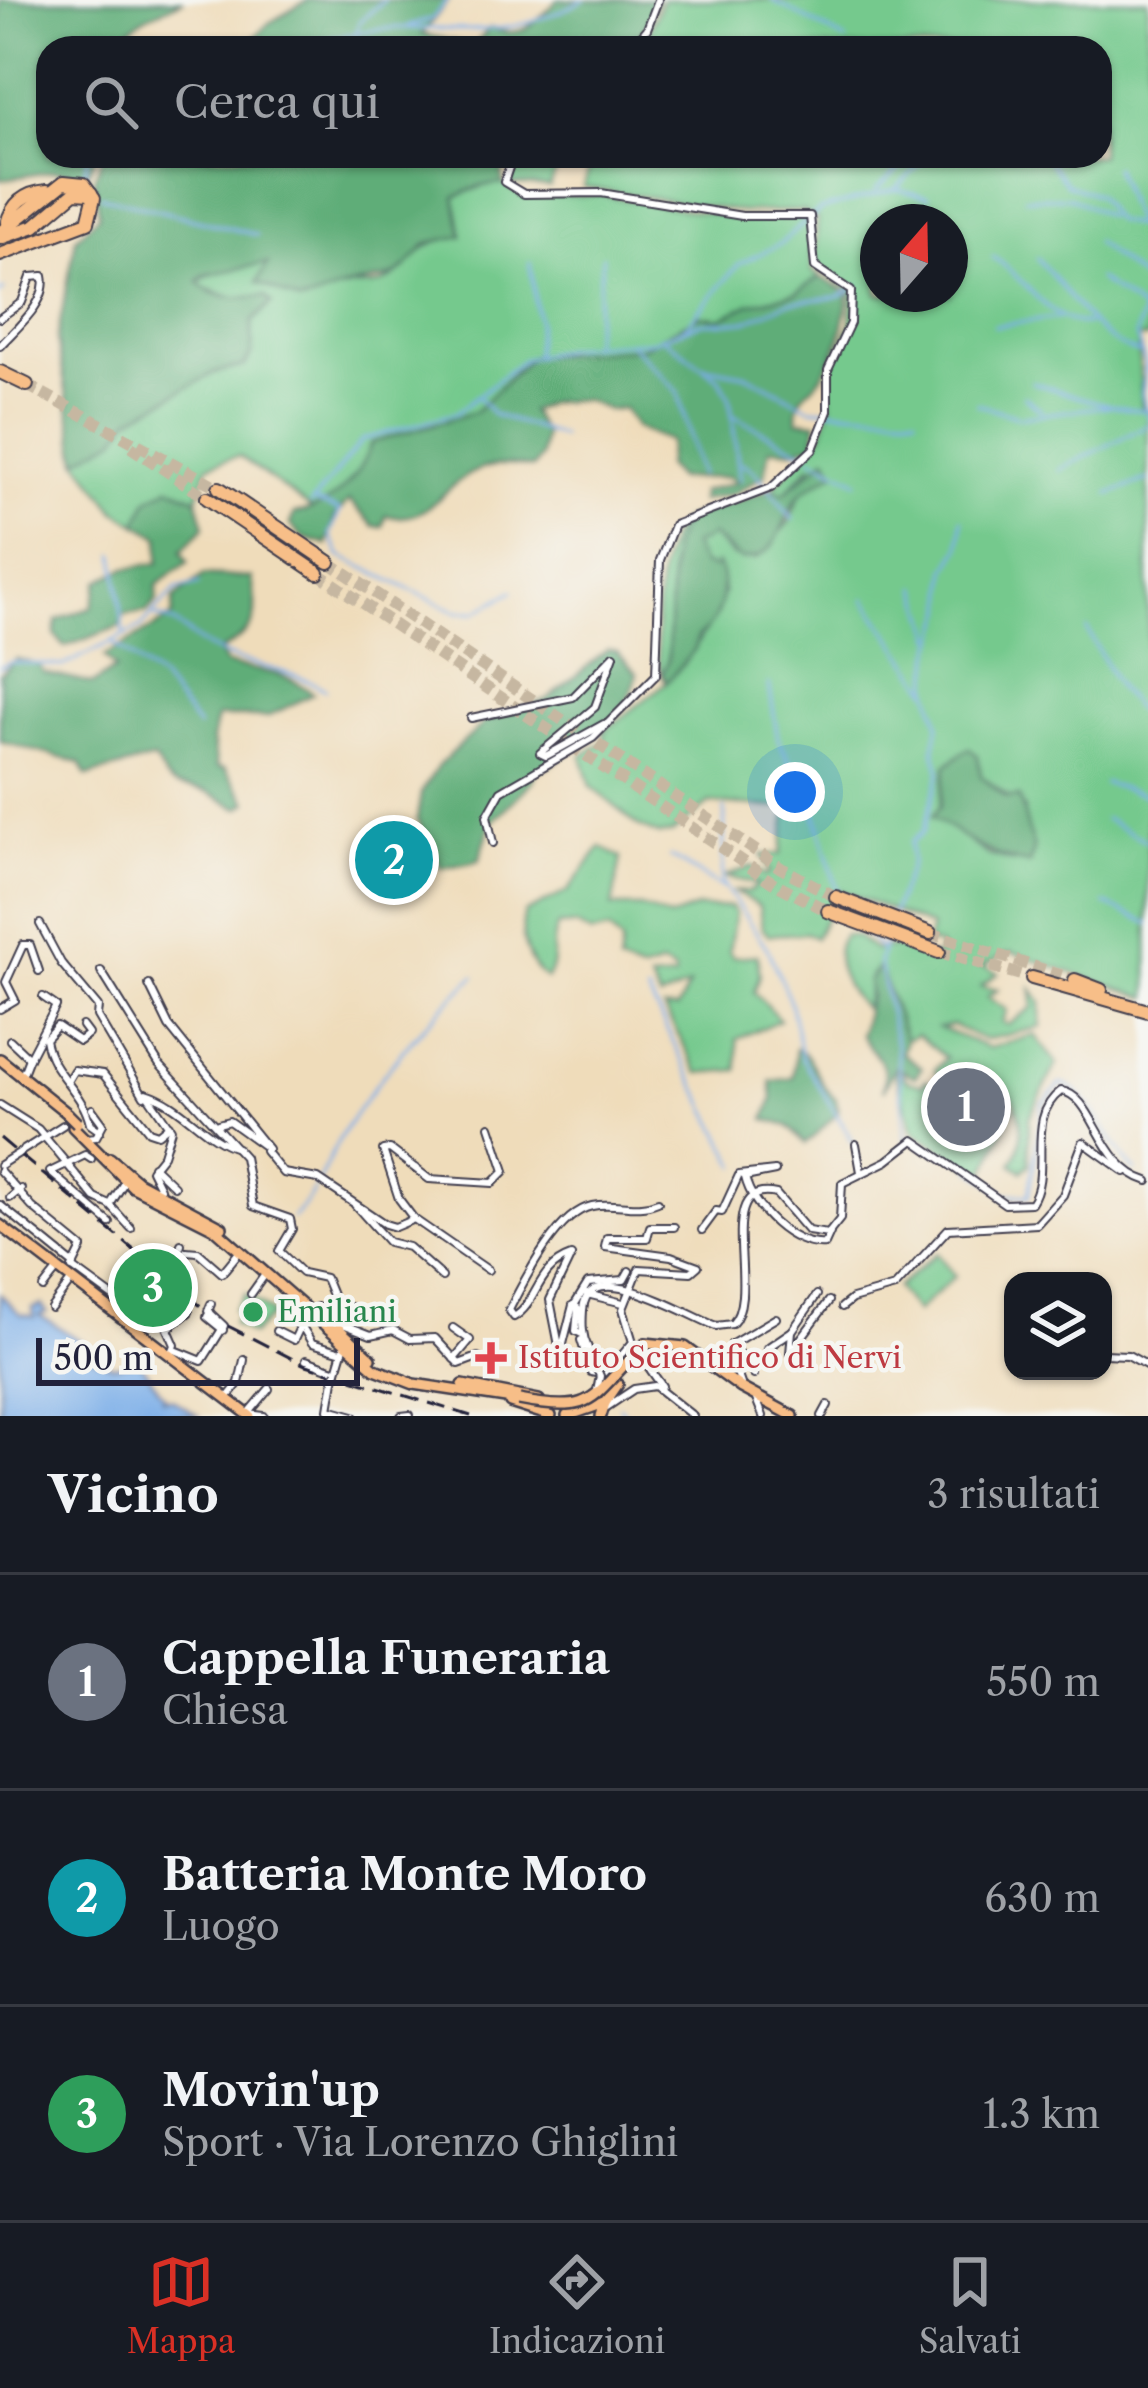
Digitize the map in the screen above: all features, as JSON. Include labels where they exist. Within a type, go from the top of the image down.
[{"type":"highway","points":[[0,255],[88,222],[95,203],[92,193],[75,181],[48,191],[2,233]]},
{"type":"highway","points":[[2,233],[35,226],[75,192],[92,193]]},
{"type":"highway","points":[[4,378],[25,389]]},
{"type":"highway","points":[[207,498],[323,568],[219,488]]},
{"type":"highway","points":[[836,897],[921,935],[940,952]]},
{"type":"highway","points":[[829,911],[851,921],[921,935]]},
{"type":"highway","points":[[1031,978],[1148,1007]]},
{"type":"highway","points":[[1075,980],[1132,1003]]},
{"type":"main road","points":[[0,1063],[83,1123],[128,1175],[214,1220],[389,1376],[550,1416]]},
{"type":"main road","points":[[0,1063],[83,1123],[125,1181],[205,1222],[324,1320]]},
{"type":"main road","points":[[0,1225],[69,1272],[214,1388],[229,1394],[249,1415]]},
{"type":"main road","points":[[346,1340],[391,1370],[520,1394],[569,1416],[603,1406],[642,1349]]},
{"type":"main road","points":[[603,1406],[626,1356],[662,1343],[691,1350],[740,1388],[793,1416]]},
{"type":"main road","points":[[463,1385],[559,1411],[584,1408],[604,1394],[642,1349]]},
{"type":"main road","points":[[441,1389],[519,1400]]},
{"type":"street","points":[[640,36],[658,0]]},
{"type":"street","points":[[493,843],[488,816],[501,791],[565,759],[656,675],[660,560],[674,525],[771,488],[813,449],[828,408],[826,381],[850,323],[849,289],[814,266],[812,218],[742,216],[601,193],[518,193],[504,182],[509,168]]},
{"type":"street","points":[[0,318],[22,302],[31,277],[44,278],[37,303],[0,346]]},
{"type":"street","points":[[471,718],[573,697],[612,655],[616,661],[595,707],[540,753],[546,756],[617,715]]},
{"type":"street","points":[[40,924],[61,962],[98,1007],[97,1016],[144,1096],[169,1125]]},
{"type":"street","points":[[0,1009],[15,1000],[6,982],[23,945],[30,945],[39,971]]},
{"type":"street","points":[[101,970],[171,1078],[218,1124],[248,1165],[253,1206],[291,1221],[279,1251],[302,1273],[326,1278],[329,1294],[347,1307],[372,1316]]},
{"type":"street","points":[[113,981],[133,1010],[140,1034]]},
{"type":"street","points":[[149,985],[169,1026],[260,1135],[265,1151]]},
{"type":"street","points":[[22,1076],[56,1006],[43,997]]},
{"type":"street","points":[[51,1308],[82,1248],[32,1207],[0,1168],[44,1137],[83,1123],[84,1101],[53,1070],[45,1039],[57,1025],[79,1040],[88,1034],[82,1026]]},
{"type":"street","points":[[10,1040],[29,1058]]},
{"type":"street","points":[[68,1082],[74,1070],[103,1074],[149,1131],[158,1134],[169,1125]]},
{"type":"street","points":[[750,1197],[802,1243],[822,1245],[840,1219],[839,1187],[860,1170],[887,1161],[908,1142],[922,1141],[1005,1204],[1031,1203],[1039,1188],[1043,1120],[1061,1091],[1083,1103],[1102,1145],[1129,1172]]},
{"type":"street","points":[[144,1096],[151,1093],[183,1111],[204,1134],[236,1148]]},
{"type":"street","points":[[0,1105],[44,1137],[95,1198],[110,1205],[131,1228]]},
{"type":"street","points":[[218,1124],[233,1123],[284,1173],[318,1179],[390,1226],[414,1220]]},
{"type":"street","points":[[160,1188],[151,1177],[152,1166],[164,1155],[169,1125]]},
{"type":"street","points":[[488,1270],[414,1220],[399,1199],[384,1148],[429,1179],[494,1184],[505,1171],[490,1126]]},
{"type":"street","points":[[842,1307],[852,1299],[895,1287],[948,1229],[1032,1225],[1064,1195],[1083,1142],[1148,1181]]},
{"type":"street","points":[[856,1144],[860,1170]]},
{"type":"street","points":[[91,1159],[86,1154],[50,1172],[110,1223]]},
{"type":"street","points":[[152,1166],[174,1186]]},
{"type":"street","points":[[702,1230],[716,1211],[722,1212],[737,1166]]},
{"type":"street","points":[[642,1349],[598,1377],[587,1365],[582,1335],[587,1294],[601,1284],[629,1290],[716,1326],[734,1322],[744,1306],[740,1219],[750,1197],[746,1175],[774,1170],[744,1172],[734,1184]]},
{"type":"street","points":[[110,1205],[125,1181]]},
{"type":"street","points":[[10,1198],[21,1189]]},
{"type":"street","points":[[750,1197],[776,1194],[808,1231],[830,1233]]},
{"type":"street","points":[[629,1271],[624,1280],[588,1283],[574,1304],[564,1342],[566,1365],[552,1332],[550,1300],[572,1257],[566,1256],[538,1279],[524,1310],[511,1316],[524,1280],[579,1210],[598,1204],[641,1209],[658,1202]]},
{"type":"street","points":[[353,1203],[388,1242],[408,1247],[442,1277]]},
{"type":"street","points":[[0,1205],[69,1272],[123,1302],[157,1309]]},
{"type":"street","points":[[674,1227],[650,1227],[647,1238],[607,1238],[605,1247],[681,1258],[698,1266],[691,1272],[642,1266],[624,1304],[664,1389],[693,1416]]},
{"type":"street","points":[[175,1276],[181,1244]]},
{"type":"street","points":[[175,1276],[184,1252],[191,1250],[222,1273],[240,1251]]},
{"type":"street","points":[[147,1253],[175,1276]]},
{"type":"street","points":[[45,1283],[69,1272]]},
{"type":"street","points":[[251,1294],[266,1273]]},
{"type":"street","points":[[123,1302],[140,1285]]},
{"type":"street","points":[[168,1285],[157,1291],[157,1309],[169,1328],[173,1353],[188,1353]]},
{"type":"street","points":[[157,1309],[165,1292],[175,1293]]},
{"type":"street","points":[[587,1294],[624,1304]]},
{"type":"street","points":[[732,1344],[754,1375],[750,1357],[765,1366],[766,1348],[792,1331],[817,1294]]},
{"type":"street","points":[[792,1331],[790,1353],[829,1301]]},
{"type":"street","points":[[574,1304],[576,1331],[600,1376],[603,1406],[641,1387],[664,1389]]},
{"type":"street","points":[[347,1307],[354,1317],[328,1409],[354,1416]]},
{"type":"street","points":[[177,1338],[201,1362],[223,1330],[210,1308]]},
{"type":"street","points":[[169,1328],[189,1312]]},
{"type":"street","points":[[282,1316],[302,1325],[311,1342],[393,1330],[410,1339],[435,1338],[447,1344],[454,1359]]},
{"type":"street","points":[[740,1388],[732,1344],[776,1318]]},
{"type":"street","points":[[324,1320],[346,1340]]},
{"type":"street","points":[[276,1331],[294,1340],[302,1325]]},
{"type":"street","points":[[453,1328],[470,1340],[454,1359]]},
{"type":"street","points":[[1112,1354],[1128,1355],[1148,1366]]},
{"type":"street","points":[[454,1359],[474,1362]]},
{"type":"street","points":[[229,1394],[239,1383],[244,1360]]},
{"type":"street","points":[[306,1360],[336,1374]]},
{"type":"street","points":[[249,1415],[269,1389]]},
{"type":"street","points":[[754,1394],[763,1416]]},
{"type":"street","points":[[822,1416],[827,1405]]},
{"type":"street","points":[[249,1415],[264,1416]]},
{"type":"street","points":[[401,1416],[410,1415]]},
{"type":"green space","points":[[0,0],[184,0],[144,18],[121,36],[36,36],[36,168],[90,168],[87,174],[54,171],[0,180]]},
{"type":"green space","points":[[308,0],[449,0],[422,34],[430,36],[256,36]]},
{"type":"green space","points":[[558,0],[657,0],[637,36],[482,36],[490,28],[520,31]]},
{"type":"green space","points":[[662,0],[1148,0],[1148,338],[1138,338],[1142,408],[1148,410],[1148,998],[1011,952],[983,966],[998,973],[981,986],[998,990],[987,997],[1007,1010],[1002,1022],[1008,1025],[1033,1007],[1032,988],[1041,1002],[1041,1027],[985,1040],[952,1025],[939,1028],[989,1048],[1035,1035],[1057,1064],[1029,1118],[1029,1165],[1022,1171],[1012,1164],[1021,1130],[1011,1096],[940,1079],[935,1070],[946,1058],[917,1035],[906,1040],[879,967],[871,974],[865,1009],[841,975],[837,954],[844,935],[856,936],[875,950],[893,946],[937,957],[940,946],[927,942],[931,927],[840,890],[815,938],[806,933],[769,935],[762,928],[759,906],[733,891],[749,892],[758,884],[725,877],[752,866],[765,876],[770,872],[762,855],[781,854],[788,808],[709,803],[672,833],[659,835],[638,826],[591,786],[582,756],[605,741],[604,732],[684,663],[724,593],[713,568],[702,564],[692,545],[712,536],[732,556],[756,559],[789,522],[812,464],[784,493],[772,489],[821,437],[831,407],[830,371],[851,323],[852,291],[816,266],[817,219],[803,211],[742,212],[583,187],[590,168],[1112,168],[1112,36],[645,36]],"holes":[[[970,749],[981,776],[1024,809],[1023,823],[1034,849],[1013,862],[988,855],[933,816],[940,807],[946,765]]]},
{"type":"green space","points":[[98,168],[503,168],[503,184],[480,186],[455,197],[462,236],[427,243],[392,276],[300,302],[257,282],[268,263],[205,275],[198,281],[211,292],[265,296],[272,303],[252,322],[252,352],[244,366],[214,373],[129,419],[117,438],[78,460],[57,339],[76,238],[99,215],[94,178]]},
{"type":"green space","points":[[510,168],[557,168],[550,187],[511,184]]},
{"type":"green space","points":[[488,184],[503,184],[524,197],[600,195],[744,219],[804,218],[810,221],[812,271],[820,277],[796,293],[749,304],[721,318],[699,316],[641,348],[545,355],[516,370],[475,412],[371,443],[349,483],[313,510],[239,456],[209,465],[197,498],[170,487],[137,524],[116,511],[78,460],[117,438],[129,419],[214,373],[245,366],[252,352],[252,322],[271,304],[265,296],[236,299],[199,286],[198,281],[232,266],[269,263],[258,282],[293,295],[379,285],[432,243],[462,236],[455,197]]},
{"type":"green space","points":[[820,277],[848,293],[833,354],[798,404],[798,420],[817,422],[814,443],[795,450],[770,448],[765,475],[733,494],[700,501],[701,492],[737,482],[728,477],[677,479],[666,466],[669,441],[636,428],[623,408],[608,410],[584,400],[554,401],[530,411],[544,434],[541,457],[533,468],[481,469],[423,510],[386,516],[383,526],[374,526],[349,501],[335,517],[327,545],[303,538],[290,524],[294,514],[332,498],[352,480],[371,443],[475,412],[532,356],[641,348],[699,316],[721,318],[749,304],[796,293]]},
{"type":"green space","points":[[827,457],[835,472],[798,497],[777,539],[763,553],[741,560],[712,536],[693,545],[702,564],[713,568],[716,563],[720,571],[720,603],[695,649],[667,682],[662,675],[668,661],[672,548],[685,519],[772,489],[784,493]]},
{"type":"green space","points":[[170,487],[197,498],[205,526],[182,551],[188,562],[157,585],[157,601],[147,612],[124,615],[120,626],[65,647],[55,635],[57,620],[92,607],[99,581],[126,568],[159,563],[160,537],[137,524],[148,499]]},
{"type":"green space","points":[[685,519],[671,562],[668,662],[662,675],[657,639],[661,569],[675,531]]},
{"type":"green space","points":[[204,575],[252,578],[253,621],[242,636],[219,652],[226,664],[283,676],[313,694],[267,717],[217,717],[212,740],[217,767],[225,769],[248,802],[240,808],[206,791],[173,784],[154,759],[87,776],[80,763],[0,741],[0,674],[16,659],[39,665],[44,673],[93,684],[116,668],[104,656],[172,617],[174,598]]},
{"type":"green space","points":[[607,650],[617,652],[637,673],[624,704],[598,732],[536,772],[533,781],[491,823],[479,861],[441,868],[417,819],[421,793],[438,766],[485,722],[548,699]]},
{"type":"green space","points":[[969,748],[978,756],[981,776],[1006,798],[1019,797],[1034,849],[1030,864],[990,852],[932,817],[940,807],[946,765]]},
{"type":"green space","points":[[601,847],[621,858],[612,907],[641,907],[669,918],[697,908],[731,907],[735,913],[729,951],[733,957],[757,955],[760,975],[754,992],[780,1020],[737,1039],[738,1070],[699,1073],[664,1009],[677,1009],[689,986],[660,999],[650,980],[675,978],[674,972],[662,965],[641,972],[619,964],[622,943],[609,930],[591,934],[576,925],[558,926],[546,979],[529,958],[525,913],[568,891]]},
{"type":"green space","points":[[879,967],[906,1040],[902,1053],[922,1067],[915,1077],[895,1067],[883,1091],[882,1065],[860,1035],[870,996],[868,981]]},
{"type":"green space","points":[[796,1048],[836,1099],[838,1113],[806,1144],[788,1126],[765,1119],[773,1099],[771,1081],[793,1078]]},
{"type":"green space","points":[[898,1070],[908,1081],[923,1085],[925,1080],[1013,1109],[984,1175],[914,1132],[895,1073]]},
{"type":"green space","points":[[937,1253],[955,1276],[916,1312],[896,1288]]},
{"type":"green space","name":"Emiliani","points":[[245,1294],[273,1314],[251,1335],[232,1323],[237,1315],[244,1318],[233,1310]]},
{"type":"water","points":[[0,1294],[20,1314],[34,1317],[33,1308],[41,1305],[47,1312],[39,1315],[84,1343],[90,1357],[113,1366],[138,1362],[166,1398],[161,1399],[172,1399],[198,1416],[0,1416]]},
{"type":"waterway","points":[[356,35],[359,22],[384,0]]},
{"type":"waterway","points":[[407,27],[432,19],[448,0]]},
{"type":"waterway","points":[[343,36],[383,29],[502,28],[540,19],[584,0]]},
{"type":"waterway","points":[[772,0],[838,36]]},
{"type":"waterway","points":[[1114,167],[1135,223],[1148,237]]},
{"type":"waterway","points":[[84,175],[85,168]]},
{"type":"waterway","points":[[876,190],[901,168]]},
{"type":"waterway","points":[[683,330],[739,264],[780,244],[820,210],[896,189],[916,168]]},
{"type":"waterway","points":[[1053,168],[1066,184],[1097,195],[1115,221],[1137,226]]},
{"type":"waterway","points":[[896,189],[929,197]]},
{"type":"waterway","points":[[101,196],[257,235]]},
{"type":"waterway","points":[[1025,198],[1070,197],[1107,216]]},
{"type":"waterway","points":[[1095,242],[1148,284]]},
{"type":"waterway","points":[[592,343],[603,256]]},
{"type":"waterway","points":[[993,257],[1050,309],[1075,323],[1089,324]]},
{"type":"waterway","points":[[1037,258],[1095,327],[1139,353]]},
{"type":"waterway","points":[[530,263],[538,322],[535,356]]},
{"type":"waterway","points":[[1098,279],[1144,312]]},
{"type":"waterway","points":[[311,504],[362,440],[456,413],[524,359],[579,346],[652,341],[700,323],[747,321],[789,302],[839,297],[858,286]]},
{"type":"waterway","points":[[0,293],[4,290]]},
{"type":"waterway","points":[[1148,296],[1136,335],[1146,366],[1142,394],[1148,419]]},
{"type":"waterway","points":[[994,326],[1058,318]]},
{"type":"waterway","points":[[664,338],[720,379],[730,399],[740,480]]},
{"type":"waterway","points":[[631,344],[678,392],[700,475]]},
{"type":"waterway","points":[[703,366],[746,374],[810,408],[916,416]]},
{"type":"waterway","points":[[1032,382],[1104,404],[1144,410]]},
{"type":"waterway","points":[[1024,396],[1041,410]]},
{"type":"waterway","points":[[479,398],[494,415],[561,436]]},
{"type":"waterway","points":[[977,404],[1020,417],[1108,406]]},
{"type":"waterway","points":[[732,415],[803,452]]},
{"type":"waterway","points":[[1059,470],[1148,425]]},
{"type":"waterway","points":[[811,457],[858,481]]},
{"type":"waterway","points":[[742,463],[754,470],[793,519]]},
{"type":"waterway","points":[[1109,494],[1148,480]]},
{"type":"waterway","points":[[316,502],[340,511],[330,534],[340,556],[457,612],[476,612],[513,591]]},
{"type":"waterway","points":[[892,915],[911,863],[911,842],[923,832],[940,772],[934,749],[939,724],[929,688],[932,654],[946,609],[947,569],[960,548],[962,519]]},
{"type":"waterway","points":[[115,554],[124,634]]},
{"type":"waterway","points":[[0,667],[10,662],[63,666],[141,627],[176,589],[199,584]]},
{"type":"waterway","points":[[918,587],[934,637]]},
{"type":"waterway","points":[[865,599],[928,689]]},
{"type":"waterway","points":[[155,616],[217,652],[326,690]]},
{"type":"waterway","points":[[1087,629],[1119,689],[1148,722]]},
{"type":"waterway","points":[[111,641],[161,680],[198,727]]},
{"type":"waterway","points":[[769,684],[778,739],[816,815],[838,893]]},
{"type":"waterway","points":[[1104,783],[1148,796]]},
{"type":"waterway","points":[[725,809],[722,883],[767,948],[790,1001],[802,1058],[854,1143]]},
{"type":"waterway","points":[[1105,819],[1148,842]]},
{"type":"waterway","points":[[670,857],[725,889]]},
{"type":"waterway","points":[[1105,904],[1148,923]]},
{"type":"waterway","points":[[866,932],[880,949]]},
{"type":"waterway","points":[[886,935],[879,962],[897,1049],[906,1141]]},
{"type":"waterway","points":[[293,1218],[374,1088],[420,1031],[475,976]]},
{"type":"waterway","points":[[648,993],[737,1166]]},
{"type":"waterway","points":[[971,1168],[1006,1194],[1029,1196],[1043,1104],[1061,1084],[1082,1098],[1136,1171]]},
{"type":"waterway","points":[[620,1407],[627,1416]]},
{"type":"tunnel","points":[[27,385],[219,488]]},
{"type":"tunnel","points":[[131,447],[207,498]]},
{"type":"tunnel","points":[[329,562],[781,868],[836,897]]},
{"type":"tunnel","points":[[318,573],[772,882],[828,911]]},
{"type":"tunnel","points":[[930,933],[1075,980]]},
{"type":"tunnel","points":[[939,952],[1032,978]]},
{"type":"railway","points":[[0,1138],[202,1307]]},
{"type":"railway","points":[[228,1326],[303,1364],[471,1416]]},
{"type":"place","name":"Batteria Monte Moro","points":[[394,860]]},
{"type":"place","name":"Cappella Funeraria","points":[[966,1107]]},
{"type":"place","name":"Movin'up","points":[[153,1288]]},
{"type":"place","name":"Emiliani","points":[[253,1312]]},
{"type":"place","name":"Istituto Scientifico di Nervi","points":[[491,1358]]}]
